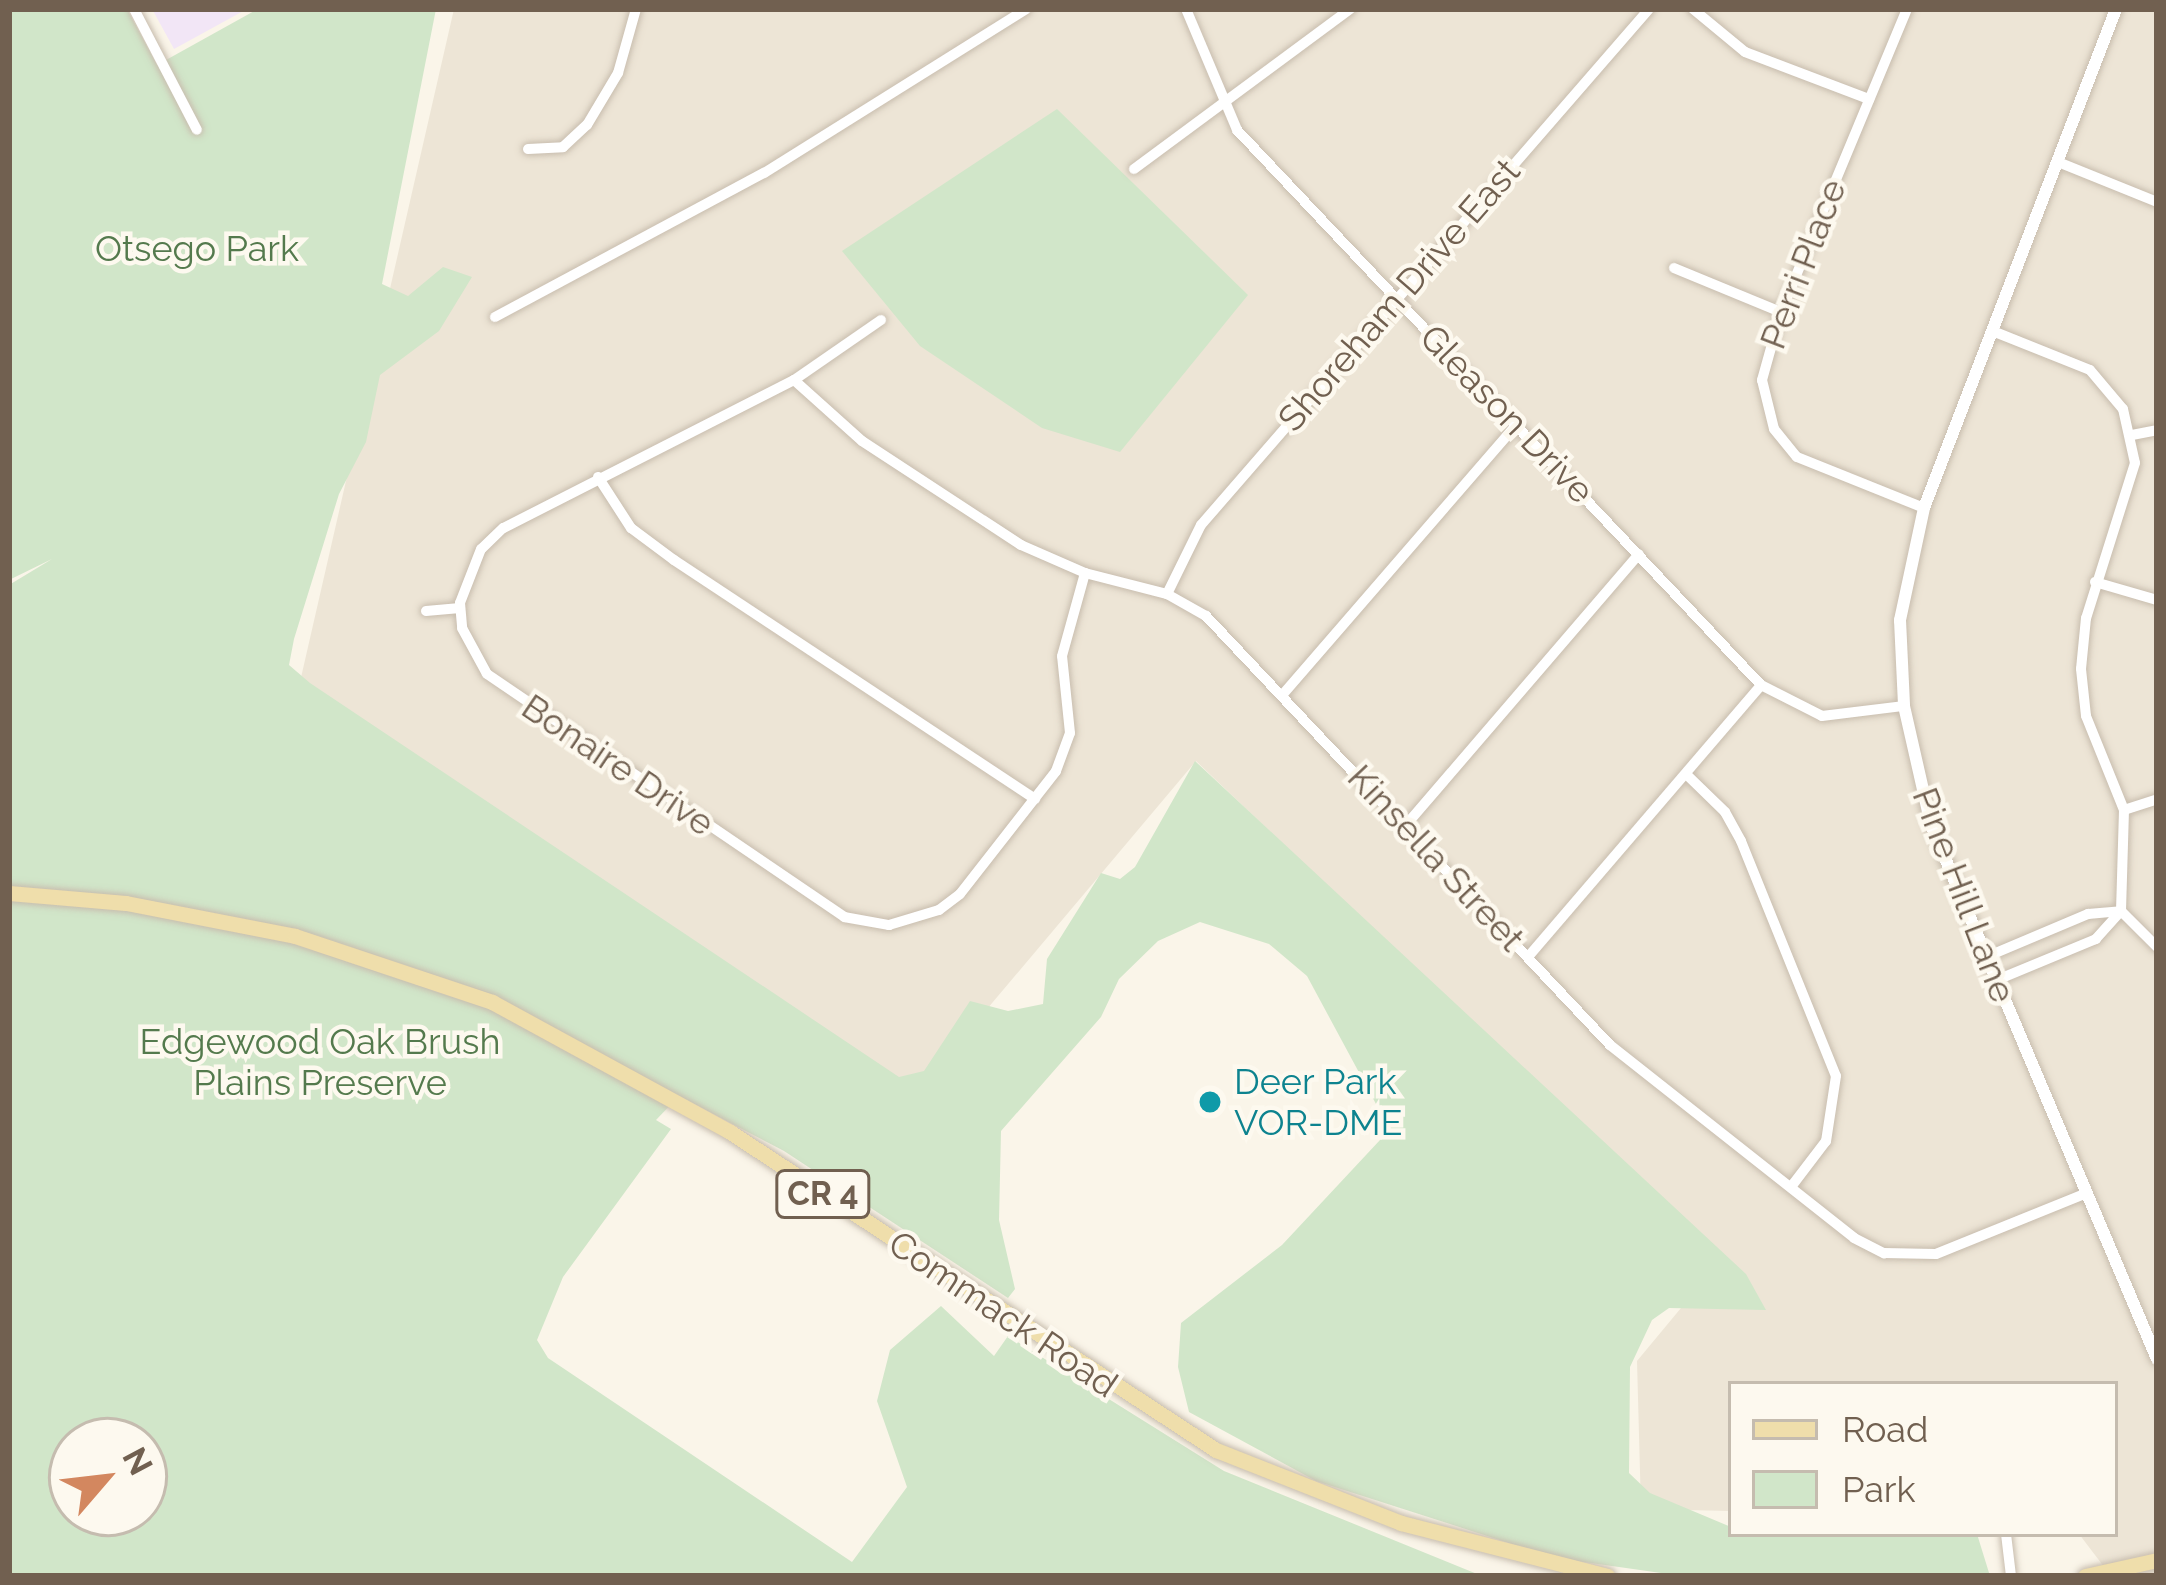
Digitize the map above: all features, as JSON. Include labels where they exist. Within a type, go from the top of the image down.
[{"type":"main road","name":"Commack Road","points":[[9,892],[126,903],[295,936],[492,1002],[715,1123],[1216,1450],[1401,1523],[1607,1576]]},
{"type":"main road","points":[[2095,1575],[2157,1560]]},
{"type":"street","points":[[134,9],[197,130]]},
{"type":"street","points":[[528,149],[563,146],[587,125],[618,74],[636,9]]},
{"type":"street","points":[[496,317],[764,173],[1026,9]]},
{"type":"street","name":"Gleason Drive","points":[[1186,9],[1237,130],[1761,686],[1822,716],[1904,706]]},
{"type":"street","points":[[1133,169],[1350,9]]},
{"type":"street","name":"Shoreham Drive East","points":[[1167,594],[1201,525],[1649,9]]},
{"type":"street","points":[[1693,9],[1745,52],[1869,99]]},
{"type":"street","name":"Perri Place","points":[[1907,9],[1781,312],[1762,380],[1774,429],[1797,458],[1825,474],[1924,508]]},
{"type":"street","name":"Pine Hill Lane","points":[[2116,9],[1924,508],[1900,620],[1904,706],[1931,824],[2156,1354]]},
{"type":"street","points":[[2058,162],[2157,202]]},
{"type":"street","points":[[1675,268],[1781,312]]},
{"type":"street","points":[[426,611],[460,608],[481,549],[531,510],[794,380],[881,320]]},
{"type":"street","points":[[1995,332],[2090,370],[2132,435],[2128,493],[2095,582],[2081,669],[2086,716],[2124,810],[2121,911],[2096,939],[1997,980]]},
{"type":"street","name":"Kinsella Street","points":[[794,380],[862,441],[1021,545],[1085,573],[1167,594],[1222,629],[1610,1045],[1854,1238],[1912,1257],[1961,1247],[2087,1193]]},
{"type":"street","points":[[1285,693],[1516,425]]},
{"type":"street","points":[[2132,435],[2157,430]]},
{"type":"street","points":[[598,476],[631,528],[674,560],[1035,799]]},
{"type":"street","points":[[1406,825],[1640,554]]},
{"type":"street","name":"Bonaire Drive","points":[[460,608],[487,674],[866,924],[939,910],[981,871],[1066,752],[1062,656],[1085,573]]},
{"type":"street","points":[[2095,582],[2157,600]]},
{"type":"street","points":[[1528,957],[1761,686]]},
{"type":"street","points":[[1687,775],[1725,812],[1741,841],[1836,1076],[1826,1141],[1791,1187]]},
{"type":"street","points":[[2124,810],[2157,799]]},
{"type":"street","points":[[1986,957],[2088,914],[2121,911]]},
{"type":"street","points":[[2121,911],[2157,947]]},
{"type":"street","points":[[2006,1537],[2011,1576]]},
{"type":"shaded area","points":[[152,9],[247,9],[174,49]]},
{"type":"shaded area","points":[[454,9],[2157,9],[2157,1576],[2111,1576],[2081,1537],[2118,1537],[2118,1381],[1728,1381],[1728,1511],[1641,1509],[1637,1361],[1720,1261],[1196,761],[907,1104],[297,695]]},
{"type":"green space","points":[[9,9],[127,9],[157,65],[258,9],[436,9],[382,284],[408,296],[443,267],[472,277],[439,331],[380,375],[366,442],[339,494],[289,665],[899,1077],[924,1071],[970,1001],[1008,1011],[1043,1004],[1047,959],[1101,873],[1120,879],[1135,867],[1195,761],[1746,1274],[1766,1310],[1669,1308],[1652,1320],[1630,1367],[1629,1473],[1650,1493],[1728,1526],[1728,1537],[1978,1537],[1990,1576],[1682,1576],[1556,1558],[1316,1481],[1189,1412],[1178,1367],[1181,1323],[1282,1245],[1380,1140],[1376,1104],[1307,976],[1269,944],[1200,922],[1158,941],[1119,979],[1101,1017],[1001,1131],[999,1220],[1015,1289],[1008,1298],[784,1151],[679,1096],[656,1120],[671,1129],[563,1277],[537,1340],[548,1358],[852,1562],[907,1487],[877,1401],[890,1350],[941,1306],[994,1356],[1008,1336],[1224,1471],[1482,1576],[9,1576],[9,585],[52,559],[9,580]]},
{"type":"green space","points":[[1057,109],[1248,295],[1120,452],[1042,428],[920,346],[842,251]]},
{"type":"place","name":"Deer Park VOR-DME","points":[[1210,1102]]},
{"type":"park label","name":"Otsego Park","points":[[197,249]]},
{"type":"park label","name":"Edgewood Oak Brush Plains Preserve","points":[[320,1062]]}]
